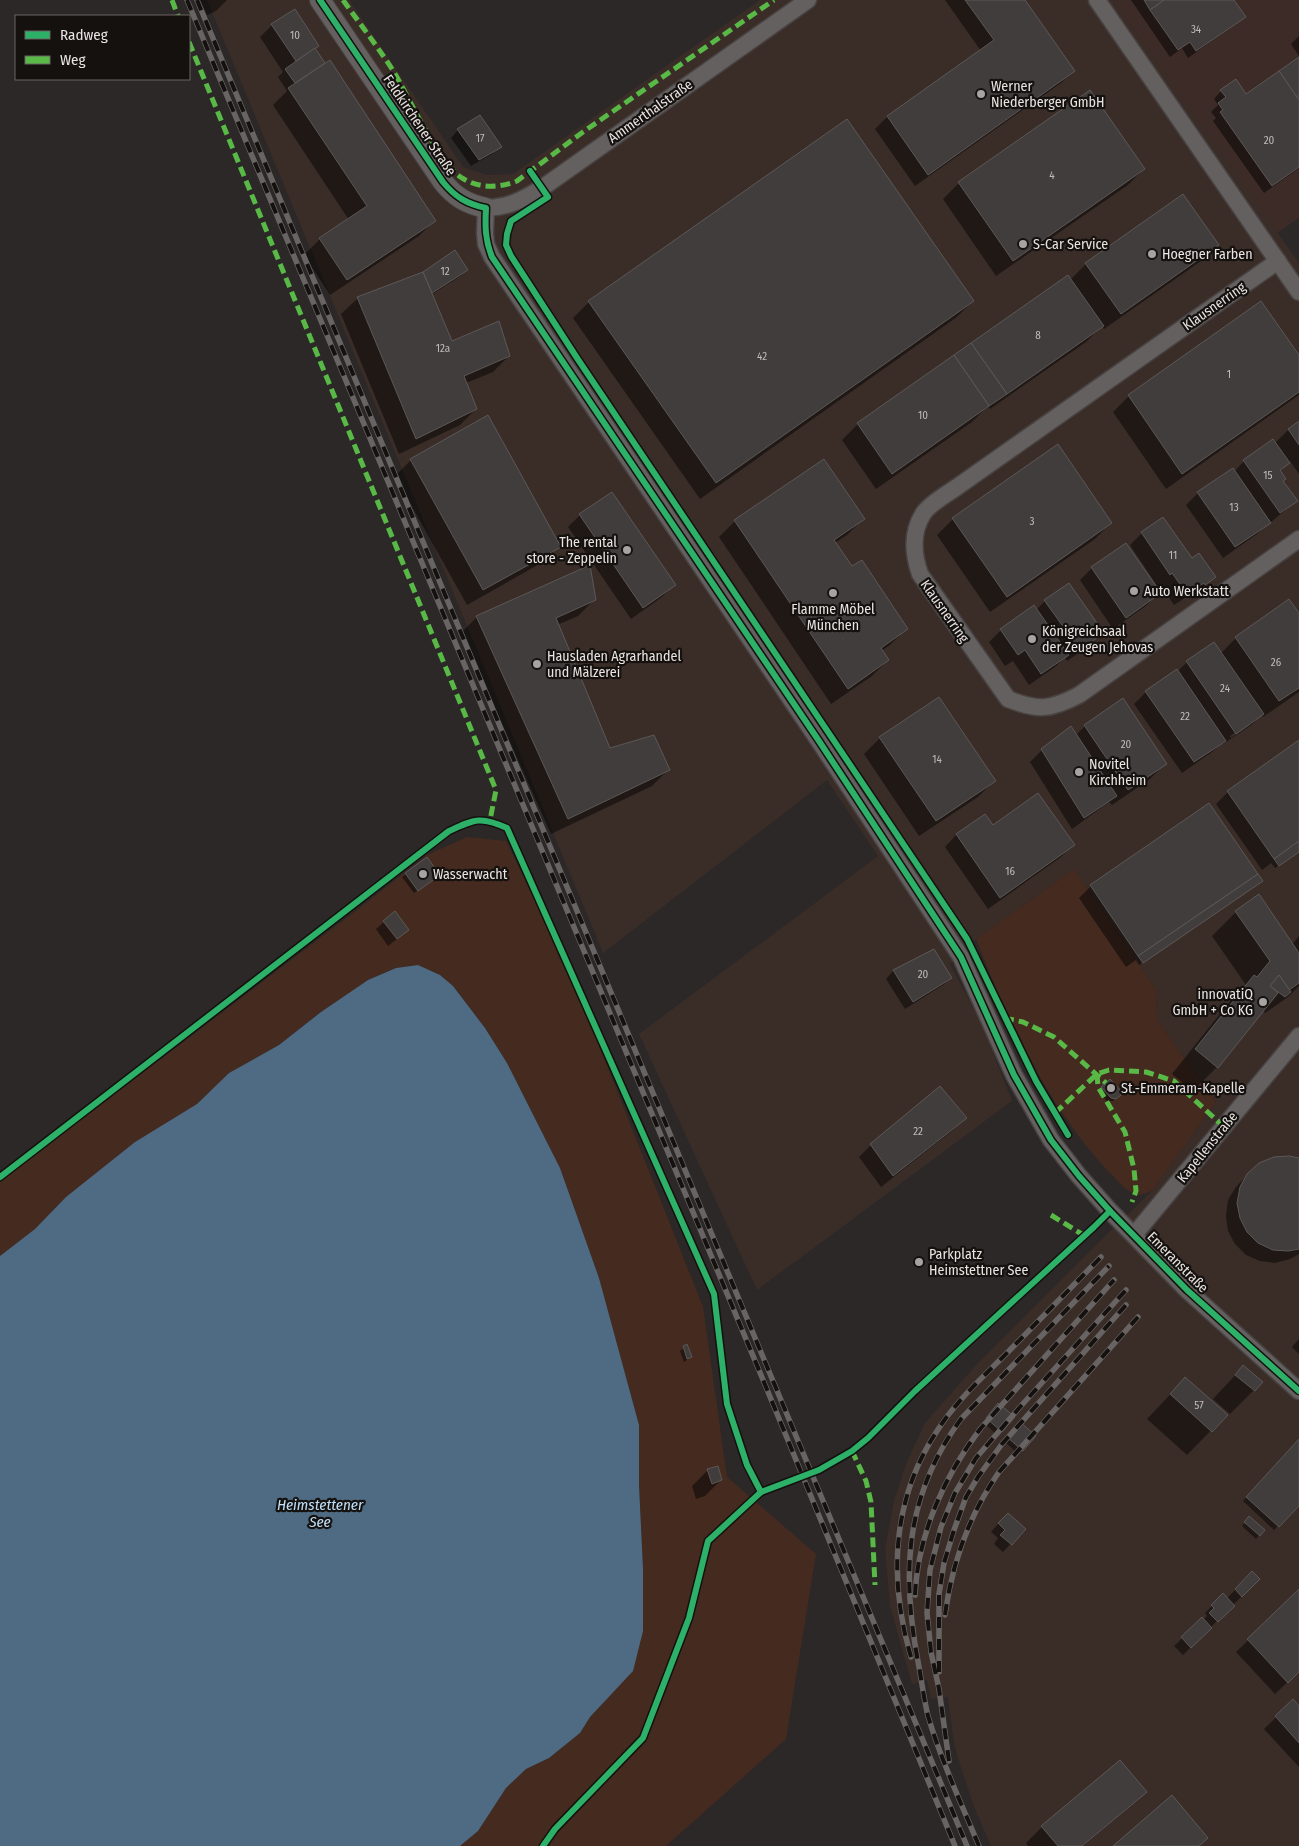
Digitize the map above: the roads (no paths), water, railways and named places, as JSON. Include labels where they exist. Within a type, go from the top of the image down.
[{"type":"street","name":"Feldkirchener Straße","points":[[320,0],[443,182],[459,198],[473,205],[486,208]]},
{"type":"street","name":"Ammerthalstraße","points":[[486,208],[501,208],[511,205],[542,188],[808,0]]},
{"type":"street","points":[[1097,0],[1299,292]]},
{"type":"street","name":"Emeranstraße","points":[[486,208],[486,239],[492,257],[820,741],[961,957],[1014,1075],[1052,1140],[1079,1176],[1187,1290],[1299,1391]]},
{"type":"street","name":"Klausnerring","points":[[1278,261],[923,512],[914,538],[914,558],[920,574],[1008,699],[1026,706],[1042,708],[1060,705],[1079,695],[1299,539]]},
{"type":"street","name":"Kapellenstraße","points":[[1134,1235],[1299,1036]]},
{"type":"water","name":"Heimstettener See","points":[[418,965],[440,975],[453,986],[485,1028],[507,1063],[560,1168],[599,1278],[639,1425],[643,1631],[633,1671],[590,1717],[580,1733],[549,1758],[526,1769],[506,1788],[478,1831],[460,1846],[0,1846],[0,1256],[35,1229],[66,1197],[135,1142],[197,1104],[229,1073],[279,1045],[321,1012],[368,980],[396,968]]},
{"type":"railway","points":[[187,0],[766,1387],[955,1846]]},
{"type":"railway","points":[[197,0],[967,1846]]},
{"type":"railway","points":[[911,1657],[899,1598],[897,1569],[903,1512],[911,1484],[922,1457],[944,1420],[961,1399],[1101,1257]]},
{"type":"railway","points":[[979,1846],[939,1749],[924,1698],[913,1633],[909,1569],[918,1507],[928,1478],[942,1448],[961,1419],[1109,1266]]},
{"type":"railway","points":[[915,1595],[917,1572],[927,1528],[945,1486],[968,1446],[981,1428],[1114,1280]]},
{"type":"railway","points":[[949,1761],[939,1689],[931,1652],[927,1613],[930,1570],[941,1527],[955,1493],[976,1458],[1126,1290]]},
{"type":"railway","points":[[939,1672],[939,1594],[944,1563],[966,1497],[1002,1444],[1126,1305]]},
{"type":"railway","points":[[945,1615],[952,1577],[963,1540],[988,1488],[999,1472],[1138,1317]]},
{"type":"place","name":"Werner Niederberger GmbH","points":[[981,94]]},
{"type":"place","name":"S-Car Service","points":[[1023,244]]},
{"type":"place","name":"Hoegner Farben","points":[[1152,254]]},
{"type":"place","name":"The rental store - Zeppelin","points":[[627,550]]},
{"type":"place","name":"Auto Werkstatt","points":[[1134,591]]},
{"type":"place","name":"Flamme Möbel München","points":[[833,593]]},
{"type":"place","name":"Königreichsaal der Zeugen Jehovas","points":[[1032,639]]},
{"type":"place","name":"Hausladen Agrarhandel und Mälzerei","points":[[537,664]]},
{"type":"place","name":"Novitel Kirchheim","points":[[1079,772]]},
{"type":"place","name":"Wasserwacht","points":[[423,874]]},
{"type":"place","name":"innovatiQ GmbH + Co KG","points":[[1263,1002]]},
{"type":"place","name":"St.-Emmeram-Kapelle","points":[[1111,1088]]},
{"type":"place","name":"Parkplatz Heimstettner See","points":[[919,1262]]}]
